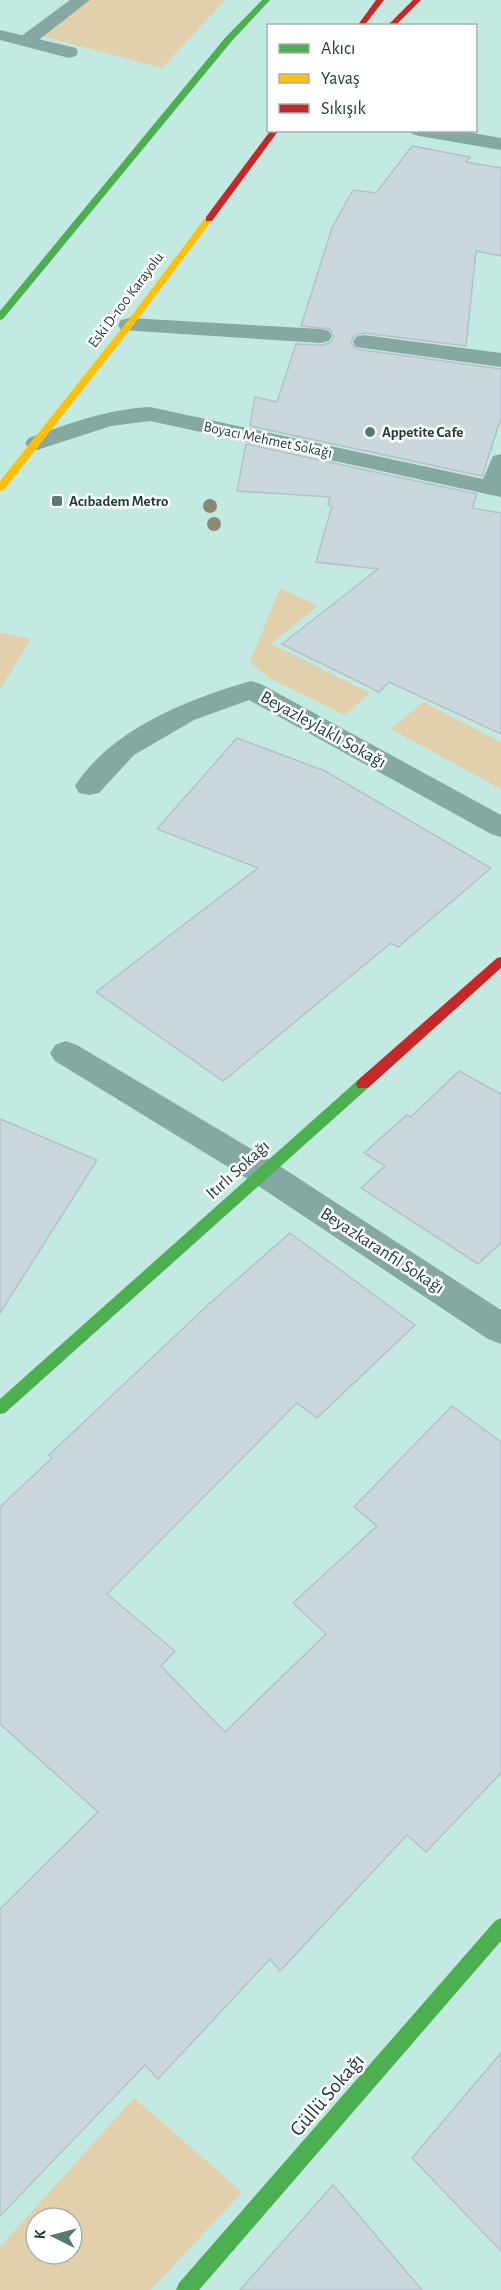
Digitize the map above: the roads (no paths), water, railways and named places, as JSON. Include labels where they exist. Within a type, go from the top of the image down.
[{"type":"main road","points":[[0,317],[41,264],[228,40],[266,0]]},
{"type":"main road","points":[[362,24],[380,0]]},
{"type":"main road","points":[[392,24],[417,0]]},
{"type":"main road","name":"Eski D-100 Karayolu","points":[[0,488],[129,325],[273,132]]},
{"type":"main road","points":[[258,151],[278,132]]},
{"type":"main road","points":[[10,282],[41,264]]},
{"type":"main road","name":"Itırlı Sokağı","points":[[0,1408],[501,961]]},
{"type":"main road","name":"Güllü Sokağı","points":[[186,2290],[501,1927]]},
{"type":"street","points":[[26,41],[81,0]]},
{"type":"street","points":[[0,35],[69,52]]},
{"type":"street","points":[[431,132],[501,144]]},
{"type":"street","points":[[129,325],[321,336]]},
{"type":"street","points":[[364,342],[501,360]]},
{"type":"street","name":"Boyacı Mehmet Sokağı","points":[[37,443],[124,416],[150,414],[496,489]]},
{"type":"street","points":[[496,489],[501,461]]},
{"type":"street","name":"Beyazleylaklı Sokağı","points":[[89,786],[124,749],[184,714],[251,690],[501,827]]},
{"type":"street","name":"Beyazkaranfil Sokağı","points":[[66,1053],[263,1172],[501,1329]]},
{"type":"place","name":"Appetite Cafe","points":[[370,432]]},
{"type":"place","name":"Acıbadem Metro","points":[[57,501]]}]
